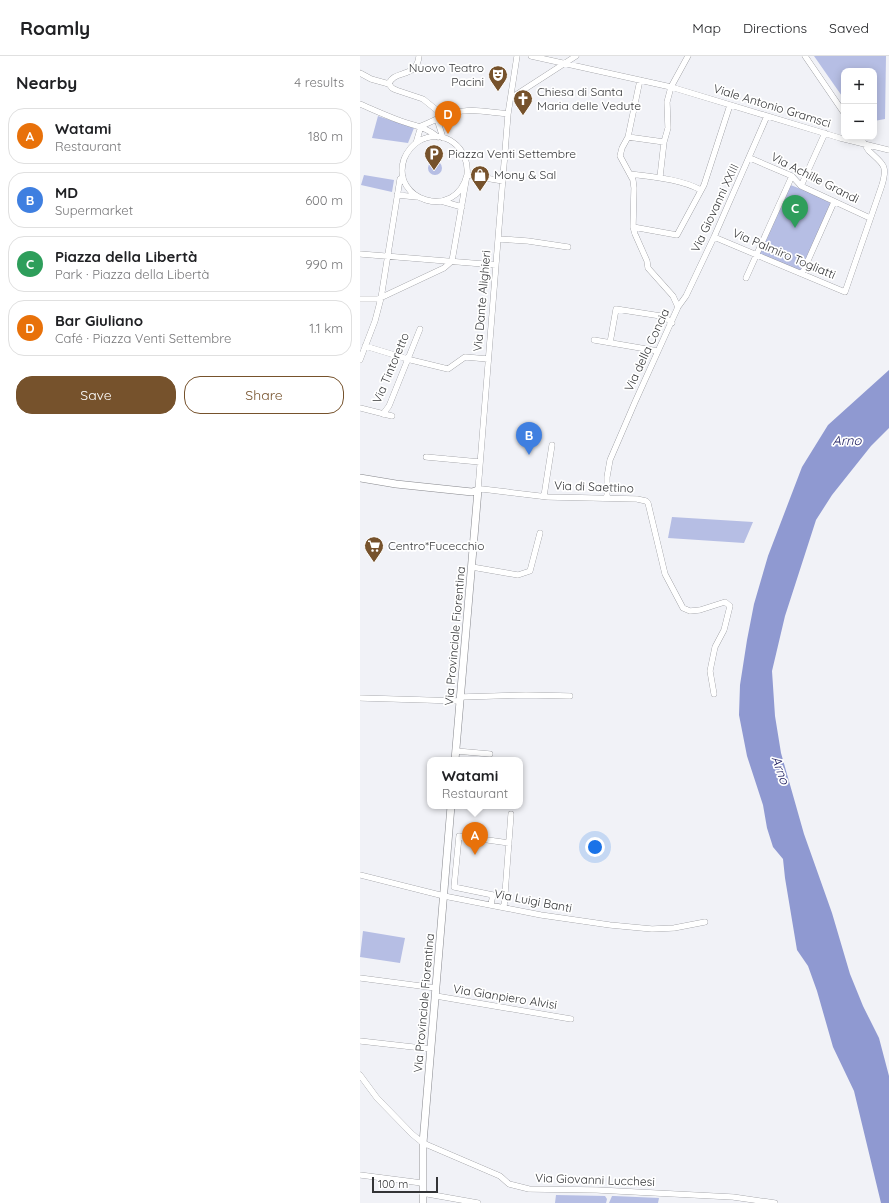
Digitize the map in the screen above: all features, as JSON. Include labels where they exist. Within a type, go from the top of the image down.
[{"type":"main road","points":[[360,478],[396,484],[472,492],[478,490]]},
{"type":"main road","name":"Via Provinciale Fiorentina","points":[[455,757],[478,490]]},
{"type":"main road","name":"Via Provinciale Fiorentina","points":[[423,1203],[423,1143],[451,809]]},
{"type":"street","points":[[389,84],[393,78],[414,69],[418,62],[419,56]]},
{"type":"street","name":"Via Dante Alighieri","points":[[478,490],[508,114],[517,56]]},
{"type":"street","name":"Viale Antonio Gramsci","points":[[531,56],[671,87],[866,145],[889,150]]},
{"type":"street","points":[[510,98],[576,56]]},
{"type":"street","points":[[576,56],[573,62],[577,67]]},
{"type":"street","points":[[660,177],[664,142],[668,128],[667,102],[671,87],[688,56]]},
{"type":"street","points":[[805,56],[841,109]]},
{"type":"street","points":[[360,73],[371,79],[389,84],[396,90],[423,99],[444,116]]},
{"type":"street","name":"Via della Concia","points":[[607,498],[607,477],[610,460],[678,307],[672,296],[648,268],[647,261],[633,227],[634,188],[630,174],[620,156],[622,148],[628,137],[640,80]]},
{"type":"street","points":[[360,104],[401,121],[421,126],[456,144],[462,151],[466,160],[467,174],[452,261],[444,268],[381,298],[373,300],[360,299]]},
{"type":"street","points":[[633,227],[677,236],[702,190],[730,105]]},
{"type":"street","points":[[416,142],[421,126],[444,116],[462,111],[481,111],[508,114]]},
{"type":"street","name":"Via Giovanni XXIII","points":[[678,307],[686,296],[714,237],[750,158],[767,116]]},
{"type":"street","points":[[437,119],[441,137]]},
{"type":"street","points":[[815,130],[819,138],[819,145]]},
{"type":"street","points":[[801,186],[825,133]]},
{"type":"street","points":[[420,198],[410,190],[403,177],[402,167],[405,158],[409,149],[416,142],[427,138],[441,137]]},
{"type":"street","points":[[628,137],[664,142]]},
{"type":"street","points":[[862,140],[867,149],[884,164],[885,169],[884,178],[870,218]]},
{"type":"street","name":"Via Achille Grandi","points":[[750,158],[792,176],[801,186],[870,218]]},
{"type":"street","points":[[467,174],[503,181]]},
{"type":"street","points":[[397,195],[420,198],[431,202],[451,198],[458,193],[463,186],[467,174]]},
{"type":"street","points":[[630,174],[660,177],[702,190]]},
{"type":"street","points":[[746,278],[792,176]]},
{"type":"street","points":[[360,360],[375,321],[381,298],[397,195],[400,179],[403,177]]},
{"type":"street","points":[[441,201],[462,207]]},
{"type":"street","points":[[802,274],[834,202]]},
{"type":"street","name":"Via Palmiro Togliatti","points":[[714,237],[845,292],[870,218]]},
{"type":"street","points":[[499,239],[528,240],[568,247]]},
{"type":"street","points":[[360,254],[496,265]]},
{"type":"street","points":[[610,342],[616,309],[661,316],[672,323]]},
{"type":"street","name":"Via Tintoretto","points":[[383,414],[389,406],[420,329]]},
{"type":"street","points":[[594,340],[658,351]]},
{"type":"street","points":[[365,346],[448,369],[465,357],[488,359]]},
{"type":"street","points":[[360,408],[392,416]]},
{"type":"street","points":[[544,496],[552,445]]},
{"type":"street","points":[[426,457],[480,462]]},
{"type":"street","name":"Via di Saettino","points":[[478,490],[482,489],[544,496],[642,500],[648,503],[665,574],[683,608],[690,611],[700,610],[725,602],[730,606],[724,630],[715,647],[710,671],[714,694]]},
{"type":"street","points":[[472,567],[518,575],[530,571],[540,533]]},
{"type":"street","points":[[360,698],[460,699],[526,695],[570,696]]},
{"type":"street","points":[[456,751],[490,754]]},
{"type":"street","points":[[504,907],[511,814]]},
{"type":"street","points":[[449,835],[509,843]]},
{"type":"street","points":[[459,836],[454,888],[493,895],[491,904]]},
{"type":"street","name":"Via Luigi Banti","points":[[360,875],[444,896],[541,915],[610,925],[652,929],[674,928],[705,922]]},
{"type":"street","points":[[360,978],[436,988]]},
{"type":"street","name":"Via Gianpiero Alvisi","points":[[436,996],[570,1019]]},
{"type":"street","points":[[360,1041],[431,1048]]},
{"type":"street","name":"Via Giovanni Lucchesi","points":[[360,1075],[374,1095],[393,1116],[423,1143],[500,1176],[509,1184],[529,1189],[597,1190],[732,1197],[775,1203]]},
{"type":"street","points":[[360,1175],[422,1183]]},
{"type":"street","points":[[422,1193],[478,1203]]},
{"type":"shaded area","points":[[814,56],[886,56],[885,119],[877,120],[877,68],[841,68],[841,95]]},
{"type":"shaded area","points":[[378,116],[414,128],[408,143],[372,138]]},
{"type":"shaded area","points":[[432,161],[438,161],[442,165],[442,171],[438,175],[432,175],[428,171],[428,165]]},
{"type":"shaded area","points":[[364,175],[394,180],[392,192],[361,185]]},
{"type":"shaded area","points":[[788,184],[834,202],[802,274],[757,254]]},
{"type":"shaded area","points":[[672,517],[753,522],[744,543],[668,538]]},
{"type":"shaded area","points":[[363,931],[405,938],[400,963],[360,957]]},
{"type":"shaded area","points":[[556,1195],[605,1196],[607,1199],[606,1203],[555,1203]]},
{"type":"shaded area","points":[[612,1196],[659,1198],[658,1203],[609,1203]]},
{"type":"water","name":"Arno","points":[[889,370],[889,428],[871,446],[832,495],[816,520],[785,616],[772,671],[775,716],[781,753],[804,834],[832,913],[850,974],[863,1006],[879,1038],[889,1076],[889,1203],[881,1203],[854,1091],[833,1047],[817,991],[808,966],[797,950],[783,859],[773,847],[767,828],[763,805],[747,756],[739,715],[740,685],[754,604],[768,556],[802,467],[828,425]]},
{"type":"place","name":"Nuovo Teatro Pacini","points":[[498,92]]},
{"type":"place","name":"Chiesa di Santa Maria delle Vedute","points":[[523,116]]},
{"type":"place","name":"Bar Giuliano","points":[[448,134]]},
{"type":"place","name":"Piazza Venti Settembre","points":[[434,171]]},
{"type":"place","name":"Mony & Sal","points":[[480,192]]},
{"type":"place","name":"Piazza della Libertà","points":[[795,228]]},
{"type":"place","name":"MD","points":[[529,455]]},
{"type":"place","name":"Centro*Fucecchio","points":[[374,563]]},
{"type":"place","name":"Watami","points":[[475,855]]}]
